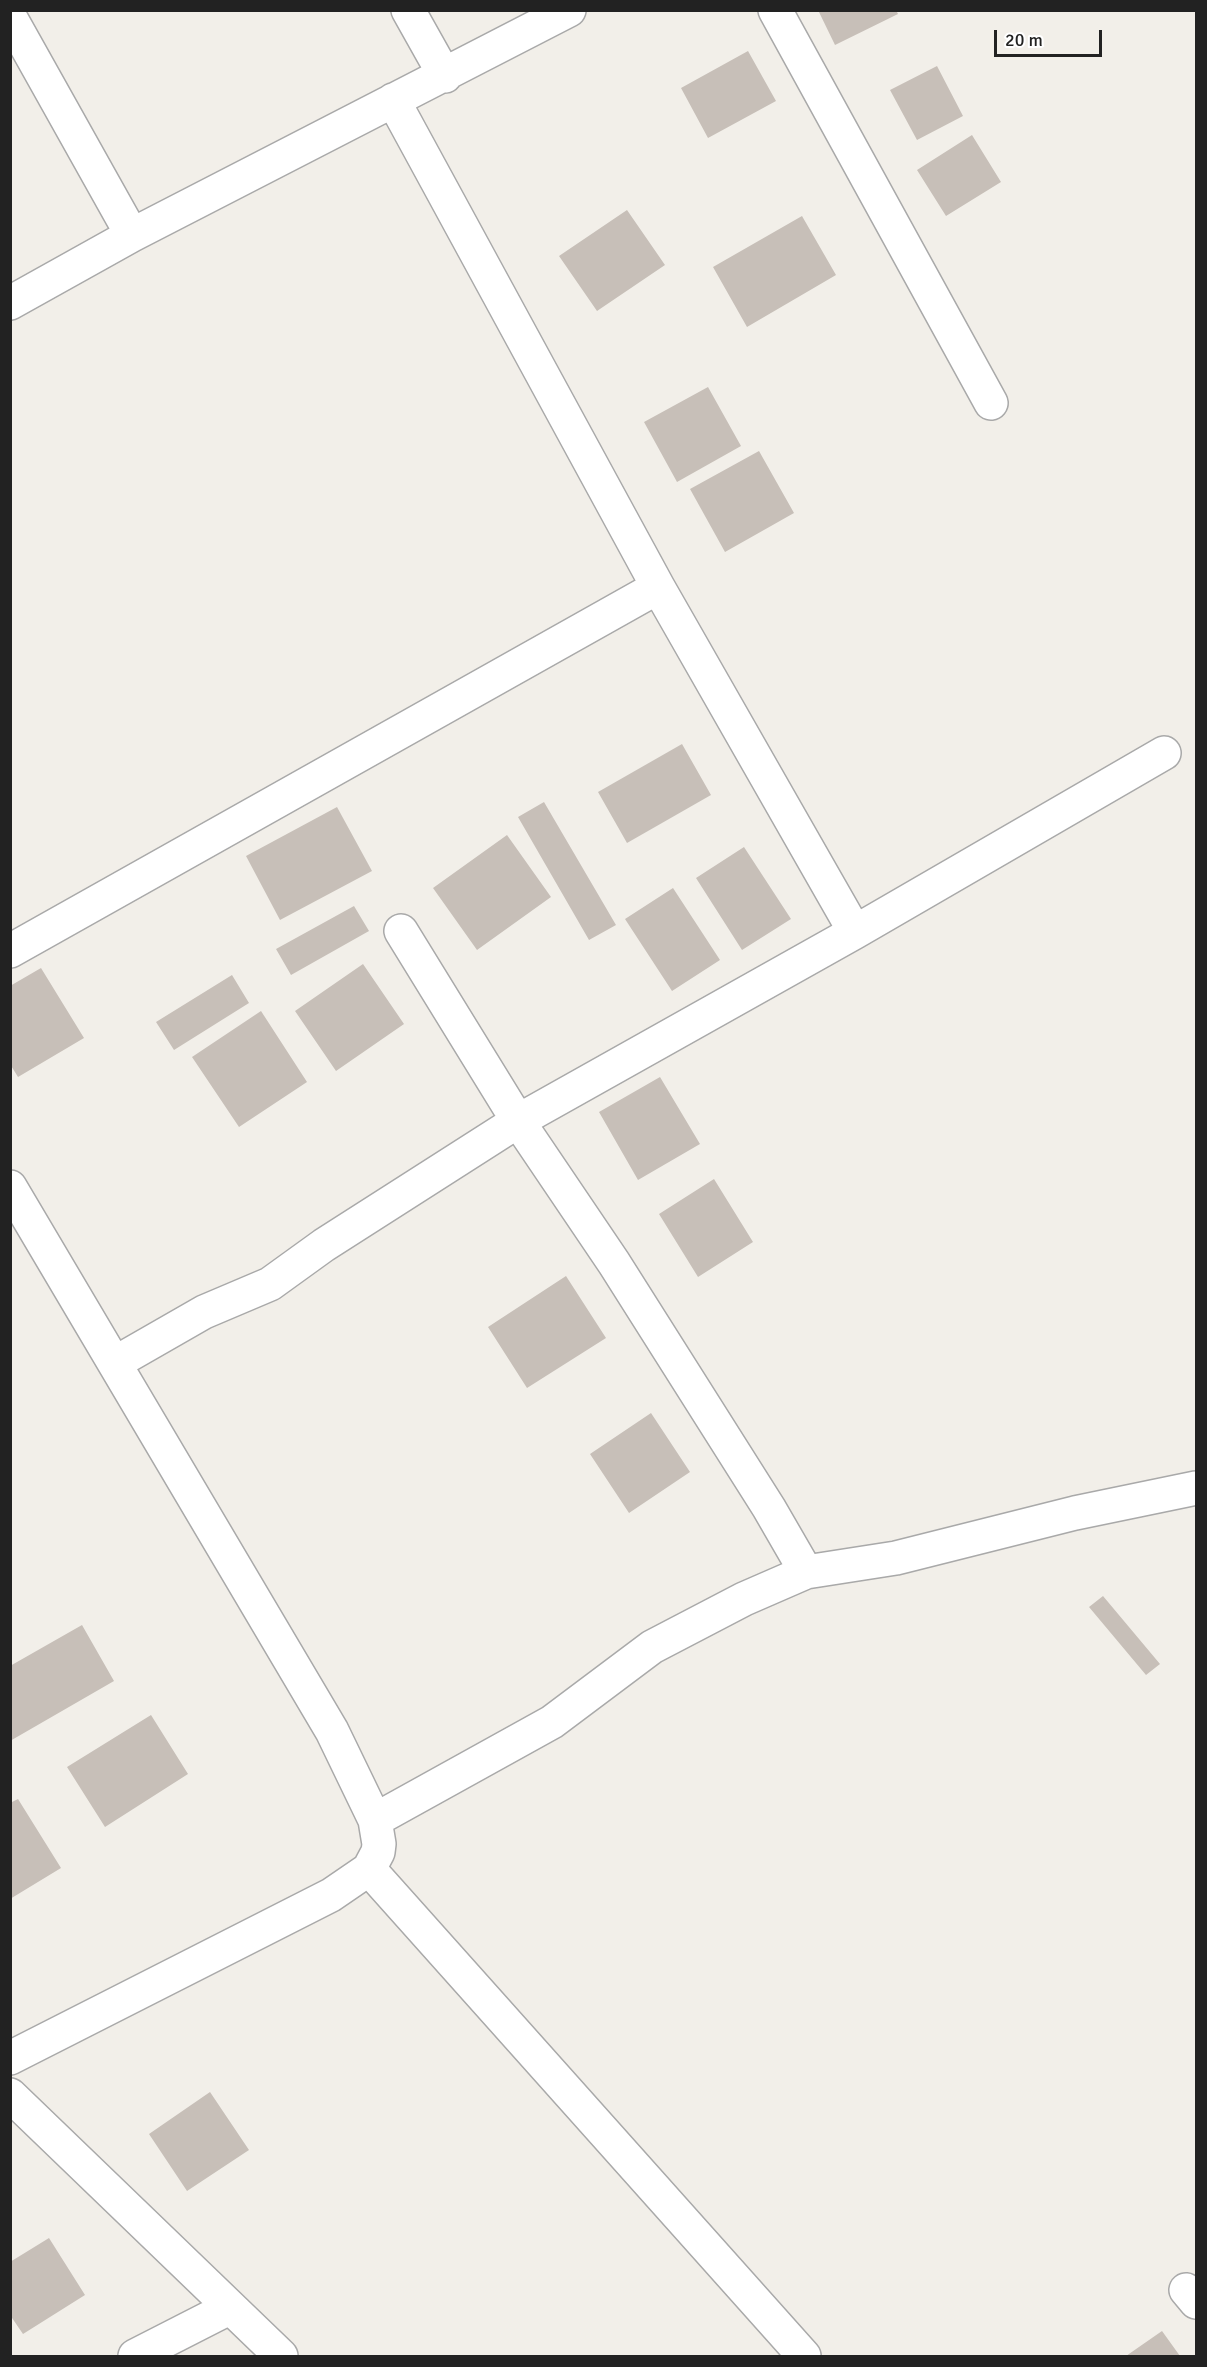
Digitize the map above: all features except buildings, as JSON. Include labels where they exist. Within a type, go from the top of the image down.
[{"type":"street","points":[[408,10],[445,76]]},
{"type":"street","points":[[10,303],[132,235],[393,100],[445,76],[569,10]]},
{"type":"street","points":[[775,10],[991,403]]},
{"type":"street","points":[[10,17],[132,235]]},
{"type":"street","points":[[393,100],[658,587],[855,932]]},
{"type":"street","points":[[10,951],[658,587]]},
{"type":"street","points":[[115,1363],[204,1312],[270,1284],[324,1245],[518,1121],[855,932],[1164,753]]},
{"type":"street","points":[[401,931],[518,1121],[614,1263],[769,1508],[806,1572]]},
{"type":"street","points":[[10,1187],[332,1731],[375,1820],[378,1852],[369,1869],[331,1895],[10,2058]]},
{"type":"street","points":[[375,1820],[552,1722],[652,1647],[744,1599],[806,1572],[896,1558],[1075,1514],[1197,1488]]},
{"type":"street","points":[[369,1869],[804,2356]]},
{"type":"street","points":[[10,2095],[281,2356]]},
{"type":"street","points":[[135,2356],[229,2308]]}]
